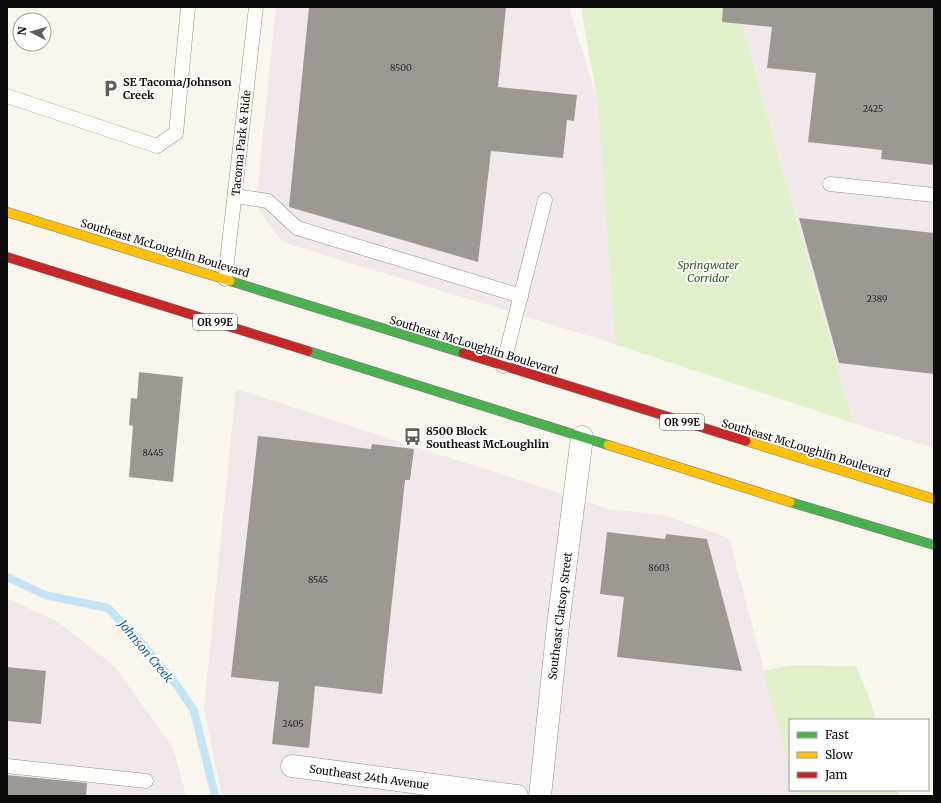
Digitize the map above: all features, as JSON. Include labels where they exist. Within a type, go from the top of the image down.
[{"type":"highway","name":"Southeast McLoughlin Boulevard","points":[[7,212],[934,499]]},
{"type":"highway","name":"OR 99E","points":[[7,257],[582,437],[934,544]]},
{"type":"street","name":"Southeast Clatsop Street","points":[[540,796],[558,625],[582,437]]},
{"type":"street","name":"Southeast 24th Avenue","points":[[292,766],[517,796]]},
{"type":"lane","points":[[7,96],[157,146],[176,133],[188,7]]},
{"type":"lane","name":"Tacoma Park & Ride","points":[[225,279],[256,7]]},
{"type":"lane","points":[[830,184],[934,195]]},
{"type":"lane","points":[[235,196],[268,201],[297,228],[521,296]]},
{"type":"lane","points":[[503,366],[544,200]]},
{"type":"lane","points":[[7,766],[146,781]]},
{"type":"shaded area","points":[[276,7],[569,7],[597,99],[615,344],[282,242],[256,205]]},
{"type":"shaded area","points":[[737,7],[934,7],[934,448],[853,423]]},
{"type":"shaded area","points":[[236,389],[609,509],[663,515],[729,538],[789,764],[789,791],[796,791],[797,796],[222,796],[204,710]]},
{"type":"shaded area","points":[[7,598],[58,622],[115,667],[173,748],[186,796],[7,796]]},
{"type":"green space","name":"Springwater Corridor","points":[[581,7],[737,7],[853,423],[615,344],[597,99]]},
{"type":"green space","points":[[792,665],[856,666],[869,697],[876,719],[789,719],[789,766],[763,671]]},
{"type":"green space","points":[[796,791],[897,791],[901,796],[798,796]]},
{"type":"building","points":[[309,7],[506,7],[498,87],[577,95],[574,121],[567,120],[563,158],[491,151],[478,262],[289,207]]},
{"type":"building","points":[[723,7],[934,7],[934,165],[881,159],[882,150],[808,142],[816,73],[767,68],[772,27],[722,22]]},
{"type":"building","points":[[799,218],[934,233],[934,374],[839,363]]},
{"type":"building","points":[[139,372],[183,377],[173,482],[129,477],[133,426],[129,425],[131,398],[137,399]]},
{"type":"building","points":[[258,436],[371,449],[372,444],[414,449],[410,480],[405,480],[382,694],[315,686],[309,748],[272,744],[279,682],[231,677]]},
{"type":"building","points":[[607,532],[665,539],[666,534],[707,539],[742,671],[617,657],[624,597],[600,594]]},
{"type":"building","points":[[7,667],[46,671],[41,724],[7,721]]},
{"type":"building","points":[[7,775],[87,783],[86,796],[7,796]]},
{"type":"waterway","name":"Johnson Creek","points":[[7,577],[45,595],[108,608],[145,647],[179,688],[194,711],[215,796]]},
{"type":"traffic: fast","points":[[230,281],[463,353]]},
{"type":"traffic: fast","points":[[308,351],[608,445]]},
{"type":"traffic: fast","points":[[790,502],[934,545]]},
{"type":"traffic: slow","points":[[7,212],[230,281]]},
{"type":"traffic: slow","points":[[746,441],[934,499]]},
{"type":"traffic: slow","points":[[608,445],[790,502]]},
{"type":"traffic: jam","points":[[7,257],[308,351]]},
{"type":"traffic: jam","points":[[463,353],[746,441]]},
{"type":"place","name":"SE Tacoma/Johnson Creek","points":[[110,88]]},
{"type":"place","name":"8500 Block Southeast McLoughlin","points":[[413,437]]}]
